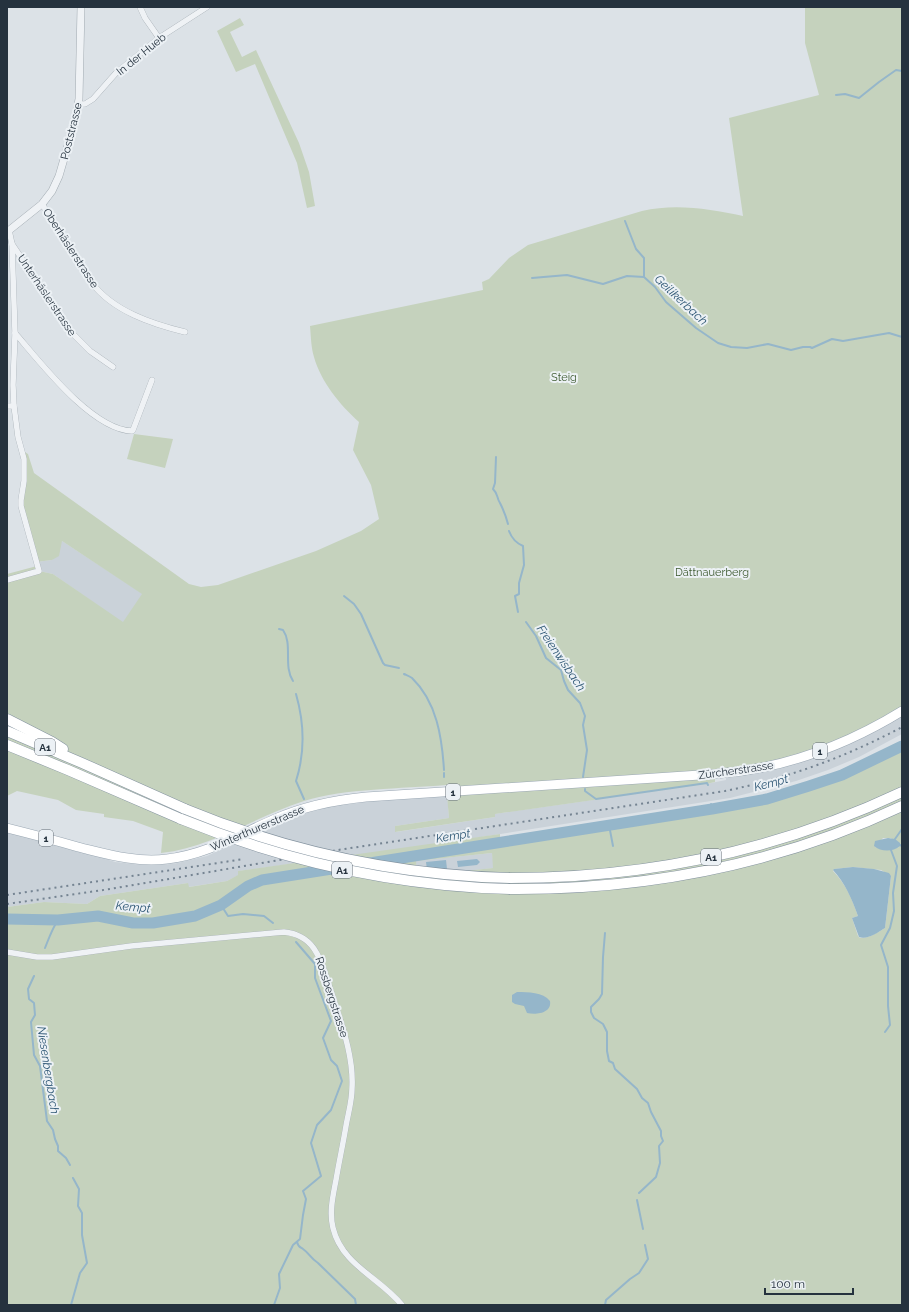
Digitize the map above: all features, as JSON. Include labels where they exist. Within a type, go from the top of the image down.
[{"type":"highway","points":[[7,718],[52,742],[82,762]]},
{"type":"highway","name":"A1","points":[[7,731],[82,762],[186,809],[263,838],[346,860],[432,873],[510,878],[556,878],[604,875],[666,866],[765,844],[817,827],[902,792]]},
{"type":"highway","name":"A1","points":[[7,745],[181,819],[260,848],[336,869],[383,878],[431,884],[510,889],[549,889],[604,886],[652,881],[704,872],[753,861],[806,845],[852,828],[902,806]]},
{"type":"main road","name":"Zürcherstrasse","points":[[583,783],[723,774],[770,767],[800,758],[837,744],[872,728],[902,711]]},
{"type":"main road","name":"Winterthurerstrasse","points":[[7,828],[119,857],[146,860],[167,859],[202,852],[286,814],[329,802],[373,797],[583,783]]},
{"type":"street","name":"Poststrasse","points":[[8,231],[42,204],[52,191],[59,176],[75,121],[78,104],[81,7]]},
{"type":"street","points":[[140,7],[144,18],[159,38]]},
{"type":"street","name":"In der Hueb","points":[[78,104],[85,104],[93,99],[116,73],[159,38],[207,7]]},
{"type":"street","name":"Oberhäslerstrasse","points":[[42,204],[100,293],[144,320],[185,332]]},
{"type":"street","name":"Unterhäslerstrasse","points":[[8,231],[12,244],[73,334],[90,351],[113,367]]},
{"type":"street","points":[[7,580],[39,571],[21,506],[24,481],[24,459],[18,437],[14,406],[13,385],[15,333],[12,244]]},
{"type":"street","points":[[15,333],[74,400],[95,416],[112,426],[132,431],[152,380]]},
{"type":"street","points":[[7,406],[14,406]]},
{"type":"street","name":"Rossbergstrasse","points":[[7,952],[37,958],[52,957],[131,946],[284,932],[295,934],[309,943],[316,950],[323,964],[346,1039],[352,1072],[352,1098],[331,1206],[333,1228],[338,1244],[350,1260],[384,1287],[402,1305]]},
{"type":"shaded area","points":[[62,541],[143,594],[123,623],[53,574],[39,571],[36,562],[52,560]]},
{"type":"shaded area","points":[[902,716],[902,734],[859,757],[796,781],[730,798],[424,846],[239,871],[239,875],[227,881],[188,887],[188,883],[100,896],[87,904],[44,902],[7,907],[7,828],[85,848],[115,862],[143,865],[173,864],[207,856],[286,819],[325,808],[324,803],[447,792],[449,818],[395,826],[396,832],[495,817],[494,814],[706,784],[726,780],[726,778],[769,771],[827,753],[846,745]]},
{"type":"shaded area","points":[[492,853],[494,868],[417,876],[415,861]]},
{"type":"green space","name":"Dättnauerberg","points":[[805,7],[902,7],[902,711],[815,753],[715,775],[715,782],[495,814],[495,817],[395,832],[395,826],[449,818],[446,785],[356,791],[320,797],[304,801],[268,815],[198,845],[161,853],[163,832],[133,821],[104,817],[104,814],[76,810],[58,800],[17,791],[7,796],[7,574],[37,566],[39,571],[53,574],[123,622],[142,594],[62,541],[59,556],[52,560],[36,562],[21,506],[23,451],[28,454],[34,473],[189,584],[201,587],[218,585],[316,551],[361,531],[379,519],[371,485],[353,450],[359,422],[338,401],[321,375],[313,353],[310,326],[483,290],[482,282],[489,279],[509,258],[528,245],[642,211],[667,207],[680,207],[706,209],[743,216],[729,118],[819,95],[805,43]]},
{"type":"green space","points":[[240,18],[244,25],[230,32],[242,57],[256,50],[299,143],[309,172],[315,206],[307,208],[297,163],[255,64],[236,72],[217,31]]},
{"type":"green space","points":[[134,434],[173,439],[165,468],[127,459]]},
{"type":"green space","points":[[902,749],[902,1305],[7,1305],[7,907],[44,902],[87,904],[100,896],[188,883],[189,887],[227,881],[238,875],[238,871],[500,834],[500,846],[607,823],[764,796],[814,782],[867,758],[895,753]],"holes":[[[883,838],[891,838],[899,847],[889,850],[875,847]],[[492,853],[493,868],[417,876],[416,861]],[[853,867],[881,870],[891,876],[885,928],[867,937],[860,938],[858,936],[852,918],[858,916],[848,892],[842,881],[833,871],[834,869]]]},
{"type":"water","points":[[888,838],[895,839],[900,843],[900,846],[887,850],[874,846],[875,841]]},
{"type":"water","points":[[477,859],[480,862],[477,865],[458,867],[457,861]]},
{"type":"water","points":[[446,860],[447,869],[427,870],[426,862]]},
{"type":"water","points":[[853,867],[874,869],[889,873],[891,876],[885,928],[872,936],[865,938],[859,937],[852,918],[858,916],[851,897],[833,870]]},
{"type":"water","points":[[517,992],[535,993],[547,998],[550,1001],[549,1008],[546,1011],[535,1014],[527,1013],[524,1006],[512,1002],[512,995]]},
{"type":"waterway","points":[[836,95],[845,94],[859,98],[896,70],[902,71]]},
{"type":"waterway","name":"Geilikerbach","points":[[625,221],[636,249],[644,258],[644,277],[655,287],[666,302],[696,328],[718,343],[731,347],[747,348],[768,344],[791,350],[803,347],[812,348],[832,339],[843,341],[889,333],[902,337]]},
{"type":"waterway","points":[[532,278],[567,275],[603,284],[627,276],[644,277]]},
{"type":"waterway","name":"Freienwisbach","points":[[496,457],[495,483],[493,489],[497,494],[508,524]]},
{"type":"waterway","name":"Freienwisbach","points":[[509,531],[514,540],[523,546],[524,565],[519,583],[519,594],[515,596],[518,612]]},
{"type":"waterway","points":[[344,596],[354,604],[361,614],[383,663],[385,665],[399,668]]},
{"type":"waterway","name":"Freienwisbach","points":[[526,622],[536,636],[546,658],[561,670],[568,690],[580,703],[585,716],[583,725],[587,750],[583,777]]},
{"type":"waterway","points":[[279,629],[283,630],[286,636],[289,669],[293,681]]},
{"type":"waterway","points":[[404,674],[412,678],[427,698],[433,709],[440,733],[444,770]]},
{"type":"waterway","points":[[296,694],[302,726],[301,760],[296,781],[304,799]]},
{"type":"waterway","name":"Kempt","points":[[7,919],[58,920],[98,916],[133,923],[153,923],[195,916],[221,905],[248,886],[262,880],[767,799],[842,775],[902,746]]},
{"type":"waterway","name":"Freienwisbach","points":[[585,789],[585,791],[596,799],[707,783],[708,785]]},
{"type":"waterway","name":"Freienwisbach","points":[[711,804],[712,809]]},
{"type":"waterway","points":[[609,825],[613,846]]},
{"type":"waterway","points":[[895,839],[902,829]]},
{"type":"waterway","points":[[885,1032],[890,1025],[888,1006],[888,967],[881,945],[890,928],[894,911],[893,893],[897,866],[891,850]]},
{"type":"waterway","points":[[221,905],[228,916],[243,914],[264,916],[273,923]]},
{"type":"waterway","points":[[45,948],[52,930],[58,920]]},
{"type":"waterway","points":[[605,933],[602,994],[591,1007],[591,1012],[594,1018],[603,1024],[607,1032],[607,1051],[609,1061],[613,1063],[615,1069],[637,1089],[642,1098],[648,1103],[661,1131],[663,1141],[659,1146],[660,1163],[656,1177],[639,1193]]},
{"type":"waterway","points":[[274,1305],[280,1288],[279,1274],[293,1245],[300,1239],[306,1199],[303,1191],[321,1176],[311,1143],[317,1125],[331,1110],[342,1081],[337,1066],[331,1060],[323,1038],[331,1021],[315,978],[315,964],[296,942]]},
{"type":"waterway","name":"Niesenbergbach","points":[[34,976],[28,989],[29,999],[34,1003],[35,1015],[31,1022],[34,1055],[40,1066],[47,1121],[53,1130],[58,1151],[66,1158],[70,1165]]},
{"type":"waterway","points":[[71,1305],[80,1273],[87,1263],[82,1235],[82,1213],[78,1206],[79,1189],[73,1178]]},
{"type":"waterway","points":[[637,1200],[643,1229]]},
{"type":"waterway","points":[[297,1242],[299,1247],[318,1263],[355,1299],[356,1305]]},
{"type":"waterway","points":[[605,1305],[606,1300],[639,1273],[648,1259],[645,1245]]},
{"type":"railway","points":[[7,904],[110,889],[338,850],[725,791],[794,773],[860,748],[902,727]]},
{"type":"railway","points":[[7,895],[244,859]]},
{"type":"park label","name":"Steig","points":[[564,377]]}]
